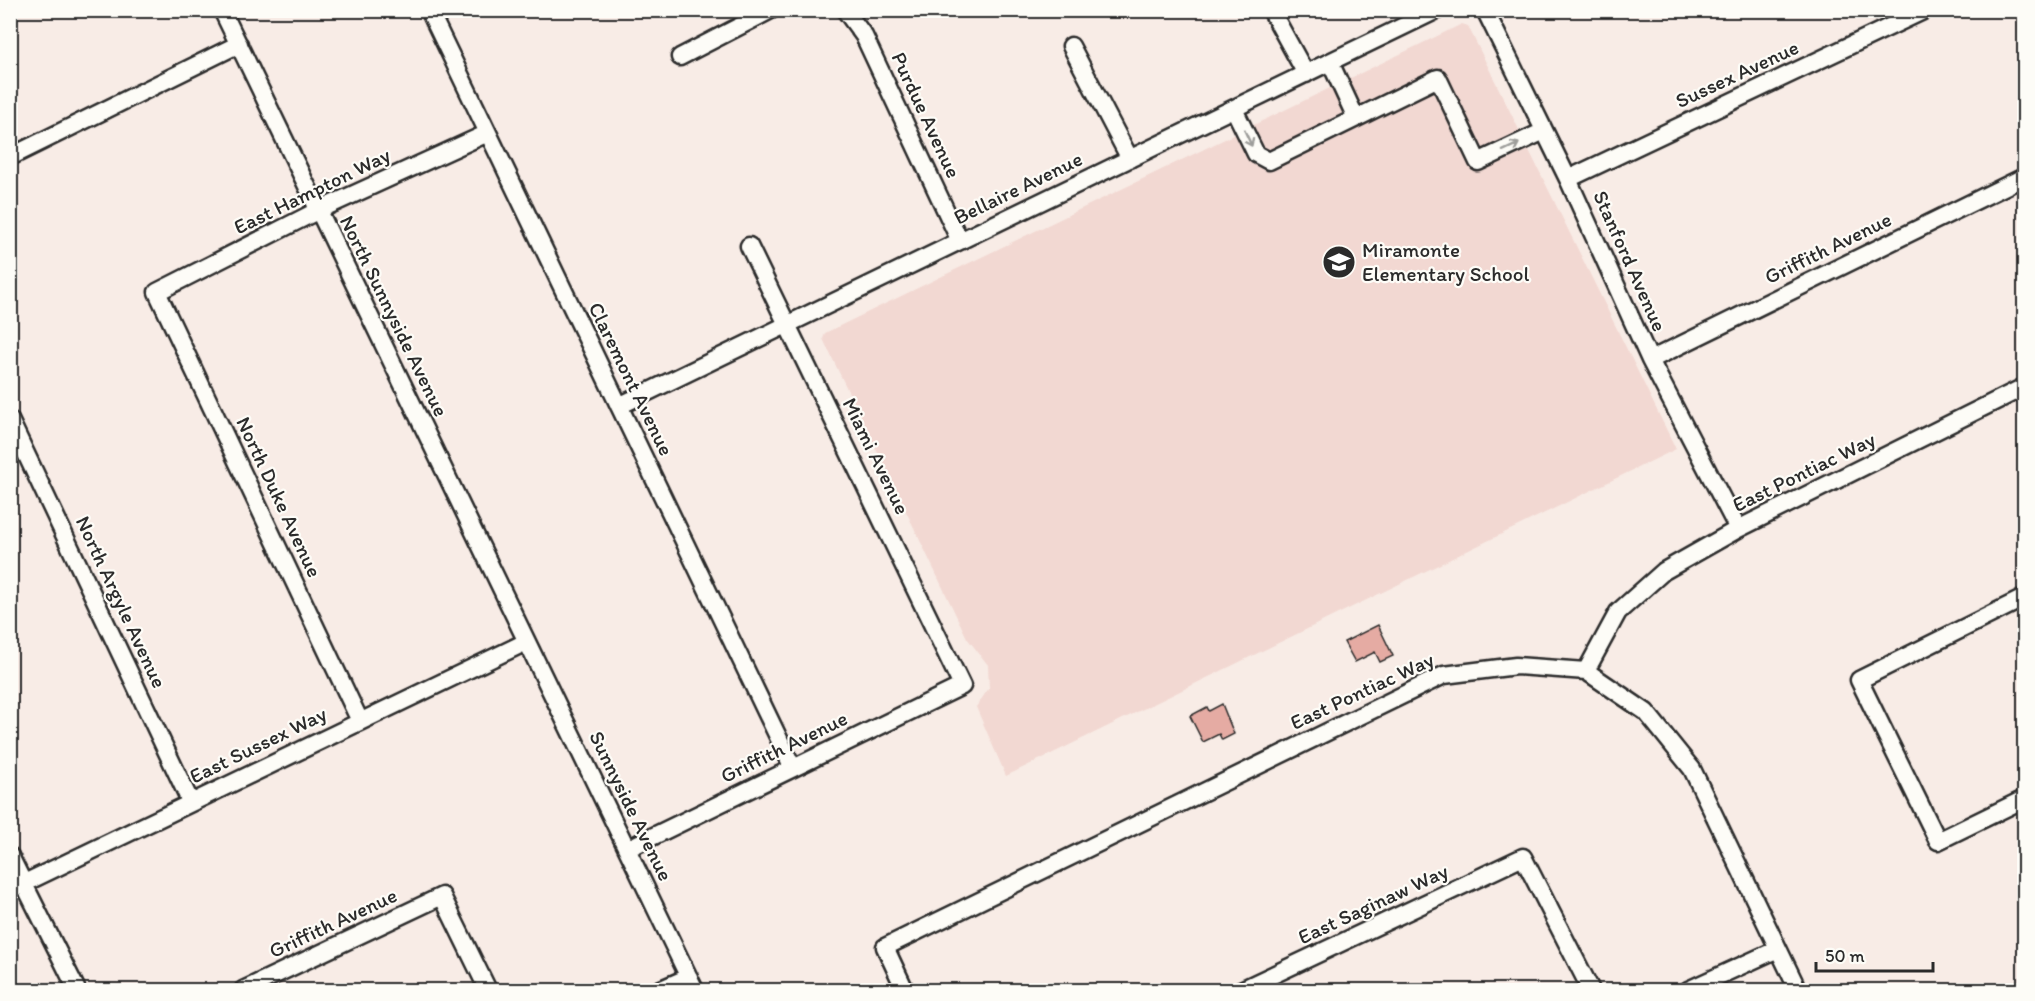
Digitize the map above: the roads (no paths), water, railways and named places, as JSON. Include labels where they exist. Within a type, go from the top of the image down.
[{"type":"street","name":"North Sunnyside Avenue","points":[[222,10],[526,642]]},
{"type":"street","name":"Claremont Avenue","points":[[429,10],[793,768]]},
{"type":"street","points":[[680,57],[771,10]]},
{"type":"street","name":"Purdue Avenue","points":[[845,10],[864,36],[960,241]]},
{"type":"street","points":[[1271,10],[1305,74]]},
{"type":"street","name":"Bellaire Avenue","points":[[619,406],[1437,10]]},
{"type":"street","name":"Stanford Avenue","points":[[1485,10],[1568,179],[1650,360],[1738,529]]},
{"type":"street","name":"Sussex Avenue","points":[[1568,179],[1925,10]]},
{"type":"street","points":[[10,157],[239,44]]},
{"type":"street","points":[[1071,46],[1130,159]]},
{"type":"street","points":[[1330,62],[1356,118]]},
{"type":"street","points":[[1234,108],[1256,154],[1269,160],[1438,78],[1478,162],[1544,131]]},
{"type":"street","name":"East Hampton Way","points":[[157,292],[319,210],[488,133]]},
{"type":"street","name":"Griffith Avenue","points":[[1650,360],[2025,177]]},
{"type":"street","name":"Miami Avenue","points":[[749,246],[962,686]]},
{"type":"street","name":"North Duke Avenue","points":[[157,292],[360,721]]},
{"type":"street","name":"East Pontiac Way","points":[[905,990],[885,947],[1444,675],[1516,666],[1586,671],[1618,612],[1664,571],[1738,529],[2025,387]]},
{"type":"street","name":"North Argyle Avenue","points":[[10,420],[191,802]]},
{"type":"street","points":[[2025,598],[1859,680],[1938,841],[2025,800]]},
{"type":"street","name":"East Sussex Way","points":[[17,886],[526,642]]},
{"type":"street","name":"Sunnyside Avenue","points":[[526,642],[692,984]]},
{"type":"street","points":[[1586,671],[1646,712],[1692,769],[1798,990]]},
{"type":"street","name":"Griffith Avenue","points":[[627,849],[962,686]]},
{"type":"street","points":[[10,856],[17,886],[77,990]]},
{"type":"street","name":"East Saginaw Way","points":[[1241,990],[1523,857],[1591,990]]},
{"type":"street","name":"Griffith Avenue","points":[[243,990],[442,896],[488,990]]},
{"type":"street","points":[[1688,990],[1778,949]]},
{"type":"street","points":[[659,990],[692,984]]},
{"type":"place","name":"Miramonte Elementary School","points":[[1339,262]]}]
